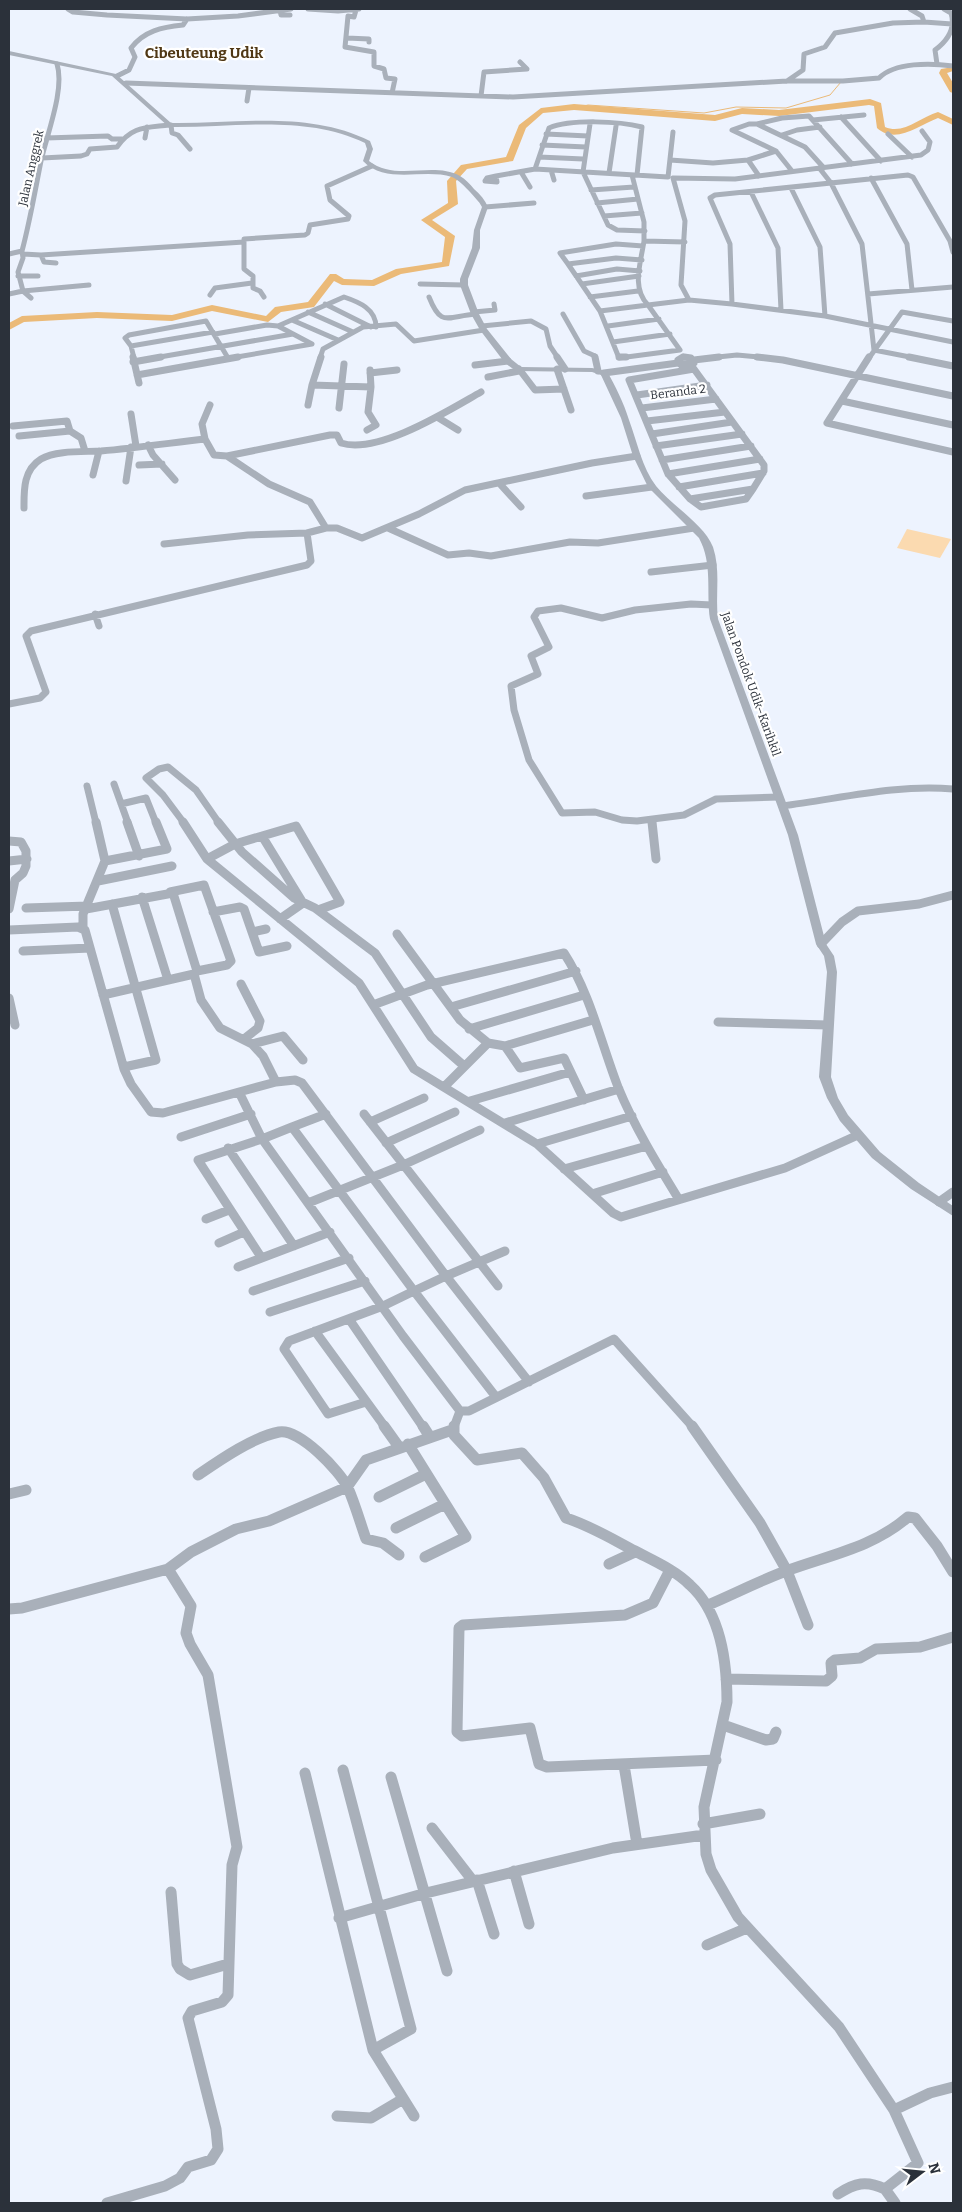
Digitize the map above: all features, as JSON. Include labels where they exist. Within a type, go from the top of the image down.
[{"type":"street","points":[[68,9],[77,12],[187,19],[289,9]]},
{"type":"street","points":[[162,18],[164,9]]},
{"type":"street","points":[[280,9],[281,15],[290,15]]},
{"type":"street","points":[[308,9],[338,11],[358,9]]},
{"type":"street","points":[[358,9],[354,16],[348,16],[347,49],[374,52],[374,66],[384,70],[386,78],[395,79],[392,93]]},
{"type":"street","points":[[910,9],[922,16],[924,22]]},
{"type":"street","points":[[937,64],[935,50],[948,40],[953,16],[944,9]]},
{"type":"street","points":[[117,76],[124,74],[132,65],[135,57],[131,48],[134,43],[156,28],[183,25],[187,19]]},
{"type":"street","points":[[787,81],[803,70],[804,54],[825,47],[835,33],[893,23],[916,24],[924,22],[950,24]]},
{"type":"street","points":[[347,38],[368,39],[369,42]]},
{"type":"street","points":[[9,53],[117,76],[170,125],[172,133],[178,135],[190,149]]},
{"type":"street","points":[[481,96],[484,87],[484,72],[527,69],[520,62]]},
{"type":"street","name":"Jalan Anggrek","points":[[23,292],[18,276],[46,138],[56,109],[54,100],[60,74],[57,64]]},
{"type":"street","points":[[126,83],[481,96],[569,94],[787,81],[840,83],[879,78],[885,72],[897,68],[937,64],[953,66]]},
{"type":"street","points":[[222,94],[224,87]]},
{"type":"street","points":[[247,101],[249,88]]},
{"type":"street","points":[[813,120],[864,115]]},
{"type":"street","points":[[792,171],[776,151],[732,130],[749,124],[792,116],[807,116],[820,127],[852,164]]},
{"type":"street","points":[[841,117],[881,161]]},
{"type":"street","points":[[42,158],[81,156],[87,154],[90,149],[116,147],[122,139],[135,129],[147,127],[266,123],[336,130],[368,142],[370,149],[366,161],[372,166],[393,172],[443,172],[458,176],[483,202],[485,207],[477,230],[476,248],[465,271],[464,285],[475,313],[484,330],[535,390],[564,389]]},
{"type":"street","points":[[535,168],[546,134],[551,126],[558,123],[616,126],[633,124],[642,127],[634,175],[634,187],[642,213],[644,231],[638,291],[693,365],[764,465],[763,473],[746,499],[701,507],[690,499],[668,474],[637,395],[631,386],[630,379],[693,365],[730,355],[756,356],[804,363],[953,396]]},
{"type":"street","points":[[590,124],[583,160],[583,172],[608,225],[614,230],[644,231]]},
{"type":"street","points":[[757,124],[806,147],[831,183],[862,244],[874,350]]},
{"type":"street","points":[[609,174],[616,126]]},
{"type":"street","points":[[145,138],[147,127]]},
{"type":"street","points":[[782,135],[797,130],[820,127]]},
{"type":"street","points":[[496,176],[535,168],[720,180],[759,176],[926,154],[930,142],[922,131]]},
{"type":"street","points":[[672,132],[671,178],[685,221],[681,285],[689,300]]},
{"type":"street","points":[[546,134],[588,136]]},
{"type":"street","points":[[888,134],[912,156]]},
{"type":"street","points":[[46,138],[108,136],[112,139],[122,139]]},
{"type":"street","points":[[542,145],[586,147]]},
{"type":"street","points":[[670,160],[713,163],[748,160],[776,151]]},
{"type":"street","points":[[539,157],[583,160]]},
{"type":"street","points":[[748,160],[759,176]]},
{"type":"street","points":[[264,296],[260,291],[253,288],[253,276],[246,273],[243,267],[244,242],[248,237],[305,235],[308,233],[310,225],[348,219],[349,216],[330,201],[326,192],[327,186],[372,166]]},
{"type":"street","points":[[551,170],[554,180]]},
{"type":"street","points":[[521,172],[530,187]]},
{"type":"street","points":[[732,304],[730,244],[710,198],[715,195],[905,174],[913,177],[946,234],[953,251]]},
{"type":"street","points":[[870,178],[907,244],[912,290]]},
{"type":"street","points":[[591,190],[634,187]]},
{"type":"street","points":[[791,188],[820,247],[825,316]]},
{"type":"street","points":[[751,192],[778,248],[781,310]]},
{"type":"street","points":[[597,203],[638,199]]},
{"type":"street","points":[[485,207],[534,202]]},
{"type":"street","points":[[604,216],[642,213]]},
{"type":"street","points":[[9,254],[41,255],[244,242]]},
{"type":"street","points":[[680,350],[621,358],[600,312],[560,252],[616,244],[685,242]]},
{"type":"street","points":[[41,255],[44,262],[56,263]]},
{"type":"street","points":[[568,264],[613,259],[642,260]]},
{"type":"street","points":[[576,276],[617,269],[639,273]]},
{"type":"street","points":[[582,284],[639,273]]},
{"type":"street","points":[[18,276],[38,276]]},
{"type":"street","points":[[210,295],[215,288],[252,283]]},
{"type":"street","points":[[420,284],[464,285]]},
{"type":"street","points":[[9,294],[89,285]]},
{"type":"street","points":[[868,294],[953,287]]},
{"type":"street","points":[[590,297],[638,291]]},
{"type":"street","points":[[23,292],[31,298]]},
{"type":"street","points":[[428,297],[436,315],[441,318],[495,310],[494,304]]},
{"type":"street","points":[[278,326],[339,298],[348,298],[372,312],[374,326]]},
{"type":"street","points":[[600,312],[689,300],[825,316],[953,342]]},
{"type":"street","points":[[324,304],[374,326]]},
{"type":"street","points":[[953,321],[906,311],[902,312],[874,350],[827,423],[953,452]]},
{"type":"street","points":[[308,312],[353,332]]},
{"type":"street","points":[[564,314],[572,332],[581,341],[584,351],[595,356],[601,372]]},
{"type":"street","points":[[608,326],[659,319]]},
{"type":"street","points":[[292,320],[338,340]]},
{"type":"street","points":[[138,383],[132,362],[131,346],[125,338],[126,336],[203,321],[209,323],[228,358]]},
{"type":"street","points":[[308,405],[323,349],[363,327],[395,328],[402,339],[410,343],[534,322],[537,326],[546,329],[550,346],[561,369],[564,389],[571,410]]},
{"type":"street","points":[[131,346],[266,325],[278,326],[323,349]]},
{"type":"street","points":[[132,362],[220,345],[293,334]]},
{"type":"street","points":[[613,342],[670,334]]},
{"type":"street","points":[[137,375],[312,344]]},
{"type":"street","points":[[874,350],[953,366]]},
{"type":"street","points":[[678,362],[679,359],[686,357]]},
{"type":"street","points":[[475,365],[508,360]]},
{"type":"street","points":[[488,377],[519,370],[561,369],[601,372],[678,362],[684,365],[693,365]]},
{"type":"street","points":[[339,408],[344,364]]},
{"type":"street","points":[[367,430],[376,425],[368,412],[370,371],[397,370]]},
{"type":"street","name":"Jalan Pondok Udik–Karihkil","points":[[601,372],[625,418],[637,456],[652,487],[706,542],[713,565],[712,605],[714,618],[793,835],[821,944],[829,956],[832,972],[825,1076],[829,1094],[837,1109],[858,1135],[900,1174],[953,1212]]},
{"type":"street","points":[[312,385],[370,386]]},
{"type":"street","points":[[637,395],[707,385]]},
{"type":"street","points":[[210,405],[202,424],[205,439],[214,455],[227,456],[330,435],[337,435],[341,443],[347,445],[375,443],[437,417],[481,392]]},
{"type":"street","points":[[469,398],[477,404]]},
{"type":"street","name":"Beranda 2","points":[[642,408],[716,399]]},
{"type":"street","points":[[842,401],[953,425]]},
{"type":"street","points":[[647,421],[725,412]]},
{"type":"street","points":[[126,481],[134,447],[132,414]]},
{"type":"street","points":[[437,417],[458,430]]},
{"type":"street","points":[[13,426],[67,421],[70,431]]},
{"type":"street","points":[[652,434],[732,422]]},
{"type":"street","points":[[19,436],[70,431],[81,438],[86,451]]},
{"type":"street","points":[[656,446],[742,434]]},
{"type":"street","points":[[24,508],[24,484],[31,469],[39,460],[71,452],[99,451],[205,439]]},
{"type":"street","points":[[148,445],[153,455],[175,480]]},
{"type":"street","points":[[662,460],[751,446]]},
{"type":"street","points":[[93,475],[99,451]]},
{"type":"street","points":[[227,456],[269,484],[310,502],[326,528]]},
{"type":"street","points":[[164,544],[248,535],[307,533],[326,528],[341,528],[358,538],[388,528],[455,494],[592,463],[637,456]]},
{"type":"street","points":[[668,474],[760,459]]},
{"type":"street","points":[[139,466],[162,464]]},
{"type":"street","points":[[678,487],[763,473]]},
{"type":"street","points":[[499,483],[521,507]]},
{"type":"street","points":[[586,496],[652,487]]},
{"type":"street","points":[[388,528],[448,555],[469,553],[491,556],[570,542],[598,543],[694,528]]},
{"type":"street","points":[[9,704],[40,698],[46,692],[26,636],[31,631],[95,614],[307,565],[311,561],[307,533]]},
{"type":"street","points":[[651,572],[713,565]]},
{"type":"street","points":[[712,605],[691,604],[635,610],[602,618],[561,608],[538,612],[534,617],[549,647],[531,656],[538,674],[536,677],[520,680],[511,686],[514,710],[529,760],[559,810],[566,814],[595,812],[628,821],[652,820],[684,815],[716,799],[817,803],[905,787],[953,789]]},
{"type":"street","points":[[95,614],[99,626]]},
{"type":"street","points":[[463,1065],[440,1047],[431,1037],[375,953],[318,910],[294,898],[235,844],[196,790],[172,769],[163,768],[150,774],[146,780],[163,795],[190,830],[207,859],[359,983],[414,1069],[470,1101],[537,1144],[592,1194],[621,1217],[678,1198],[785,1168],[858,1135]]},
{"type":"street","points":[[114,784],[138,856]]},
{"type":"street","points":[[87,786],[105,861],[83,914],[83,927],[124,1067],[131,1084],[151,1112],[163,1113],[276,1082],[295,1080],[302,1083],[446,1276],[529,1382]]},
{"type":"street","points":[[105,861],[138,856],[168,848],[146,798],[121,804]]},
{"type":"street","points":[[652,820],[656,860]]},
{"type":"street","points":[[207,859],[235,844],[296,826],[340,902],[318,910]]},
{"type":"street","points":[[262,836],[303,903]]},
{"type":"street","points":[[9,841],[21,842],[28,859],[23,873],[12,880],[10,905]]},
{"type":"street","points":[[9,862],[28,859]]},
{"type":"street","points":[[98,881],[172,866]]},
{"type":"street","points":[[26,908],[87,907],[112,904],[204,885],[231,961],[217,967],[103,995]]},
{"type":"street","points":[[170,892],[175,897],[201,1000],[220,1028],[248,1042],[263,1056],[276,1082]]},
{"type":"street","points":[[821,944],[842,922],[858,911],[919,904],[953,895]]},
{"type":"street","points":[[142,898],[168,980]]},
{"type":"street","points":[[280,919],[303,903]]},
{"type":"street","points":[[112,904],[156,1060],[124,1067]]},
{"type":"street","points":[[213,912],[240,907],[244,909],[259,952],[286,946]]},
{"type":"street","points":[[9,930],[83,927]]},
{"type":"street","points":[[252,932],[266,929]]},
{"type":"street","points":[[397,934],[469,1029],[488,1042],[505,1046],[593,1020]]},
{"type":"street","points":[[22,951],[90,948]]},
{"type":"street","points":[[374,1005],[402,993],[434,983],[560,953],[567,955],[576,971],[619,1089],[647,1146],[678,1198]]},
{"type":"street","points":[[452,1007],[576,971]]},
{"type":"street","points":[[241,984],[260,1021],[258,1028],[248,1042]]},
{"type":"street","points":[[469,1029],[584,995]]},
{"type":"street","points":[[9,998],[16,1025]]},
{"type":"street","points":[[718,1022],[828,1024]]},
{"type":"street","points":[[248,1042],[283,1036],[286,1037],[303,1060]]},
{"type":"street","points":[[445,1086],[463,1065],[488,1042]]},
{"type":"street","points":[[505,1046],[520,1068],[564,1058],[584,1100]]},
{"type":"street","points":[[470,1101],[570,1072]]},
{"type":"street","points":[[505,1123],[619,1089]]},
{"type":"street","points":[[239,1092],[262,1139],[460,1411]]},
{"type":"street","points":[[370,1122],[424,1098]]},
{"type":"street","points":[[386,1143],[455,1112]]},
{"type":"street","points":[[181,1137],[251,1114]]},
{"type":"street","points":[[261,1257],[198,1160],[228,1148],[262,1139],[326,1114]]},
{"type":"street","points":[[364,1114],[498,1286]]},
{"type":"street","points":[[537,1144],[632,1116]]},
{"type":"street","points":[[292,1127],[414,1291],[496,1397]]},
{"type":"street","points":[[308,1203],[403,1165],[480,1130]]},
{"type":"street","points":[[564,1169],[647,1146]]},
{"type":"street","points":[[228,1148],[294,1246]]},
{"type":"street","points":[[592,1194],[662,1172]]},
{"type":"street","points":[[938,1202],[953,1192]]},
{"type":"street","points":[[206,1219],[229,1210]]},
{"type":"street","points":[[220,1243],[244,1232]]},
{"type":"street","points":[[238,1267],[330,1232]]},
{"type":"street","points":[[366,1402],[328,1414],[284,1349],[289,1341],[383,1306],[505,1251]]},
{"type":"street","points":[[253,1291],[349,1258]]},
{"type":"street","points":[[270,1312],[365,1281]]},
{"type":"street","points":[[349,1319],[430,1437]]},
{"type":"street","points":[[315,1331],[366,1402],[426,1474],[466,1537],[425,1557]]},
{"type":"street","points":[[460,1411],[470,1411],[614,1339],[692,1426],[760,1522],[787,1571],[808,1625]]},
{"type":"street","points":[[9,1609],[168,1568],[191,1552],[236,1529],[269,1521],[347,1487],[355,1479],[362,1464],[403,1446],[452,1430],[460,1411]]},
{"type":"street","points":[[452,1430],[477,1460],[492,1460],[516,1452],[522,1453],[544,1478],[566,1518],[585,1524],[670,1570],[691,1585],[708,1605],[721,1642],[727,1702],[716,1760],[706,1790],[704,1830],[711,1870],[729,1904],[747,1928],[839,2027],[894,2110],[918,2163],[884,2189]]},
{"type":"street","points":[[198,1475],[238,1449],[279,1432],[290,1432],[298,1436],[333,1468],[347,1487],[364,1537],[383,1543],[399,1555]]},
{"type":"street","points":[[379,1497],[426,1474]]},
{"type":"street","points":[[9,1494],[26,1490]]},
{"type":"street","points":[[396,1528],[445,1504]]},
{"type":"street","points":[[708,1605],[787,1571],[851,1551],[893,1532],[908,1517],[912,1517],[937,1546],[953,1572]]},
{"type":"street","points":[[609,1564],[635,1552]]},
{"type":"street","points":[[107,2203],[165,2186],[180,2178],[188,2167],[210,2160],[218,2150],[215,2120],[188,2018],[192,2011],[226,1999],[232,1865],[237,1847],[208,1675],[196,1656],[186,1634],[186,1626],[192,1612],[191,1606],[168,1568]]},
{"type":"street","points":[[670,1570],[653,1603],[625,1615],[463,1625],[457,1631],[457,1732],[459,1735],[526,1727],[531,1731],[536,1758],[539,1764],[547,1767],[624,1766],[716,1760]]},
{"type":"street","points":[[726,1679],[826,1681],[832,1676],[831,1663],[835,1660],[860,1658],[876,1649],[920,1647],[953,1638]]},
{"type":"street","points":[[722,1725],[766,1740],[772,1738],[776,1732]]},
{"type":"street","points":[[624,1766],[637,1844]]},
{"type":"street","points":[[343,1770],[411,2029],[373,2050]]},
{"type":"street","points":[[305,1773],[339,1918],[373,2050],[414,2116]]},
{"type":"street","points":[[391,1777],[447,1971]]},
{"type":"street","points":[[339,1918],[426,1893],[514,1871],[704,1830],[760,1814]]},
{"type":"street","points":[[432,1828],[475,1881],[494,1934]]},
{"type":"street","points":[[514,1871],[528,1924]]},
{"type":"street","points":[[171,1892],[177,1964],[180,1969],[190,1975],[228,1964]]},
{"type":"street","points":[[707,1945],[747,1928]]},
{"type":"street","points":[[894,2110],[930,2093],[953,2087]]},
{"type":"street","points":[[337,2116],[372,2118],[403,2099]]},
{"type":"street","points":[[838,2194],[855,2184],[872,2182],[884,2189],[895,2203]]},
{"type":"shaded area","points":[[907,529],[951,539],[940,558],[897,548]]},
{"type":"waterway","points":[[953,69],[943,73],[953,90]]},
{"type":"waterway","points":[[580,107],[588,105],[704,113],[736,107],[786,108],[830,95],[841,82]]},
{"type":"waterway","points":[[9,327],[22,319],[97,315],[172,318],[212,308],[268,319],[278,309],[311,305],[333,276],[342,282],[374,283],[399,271],[446,264],[450,236],[426,220],[453,204],[451,181],[464,167],[510,159],[522,127],[541,111],[574,107],[673,113],[699,118],[715,118],[742,111],[779,113],[870,102],[878,105],[881,128],[889,131],[904,131],[938,115],[953,122]]},
{"type":"district","name":"Cibeuteung Udik","points":[[204,53]]}]
